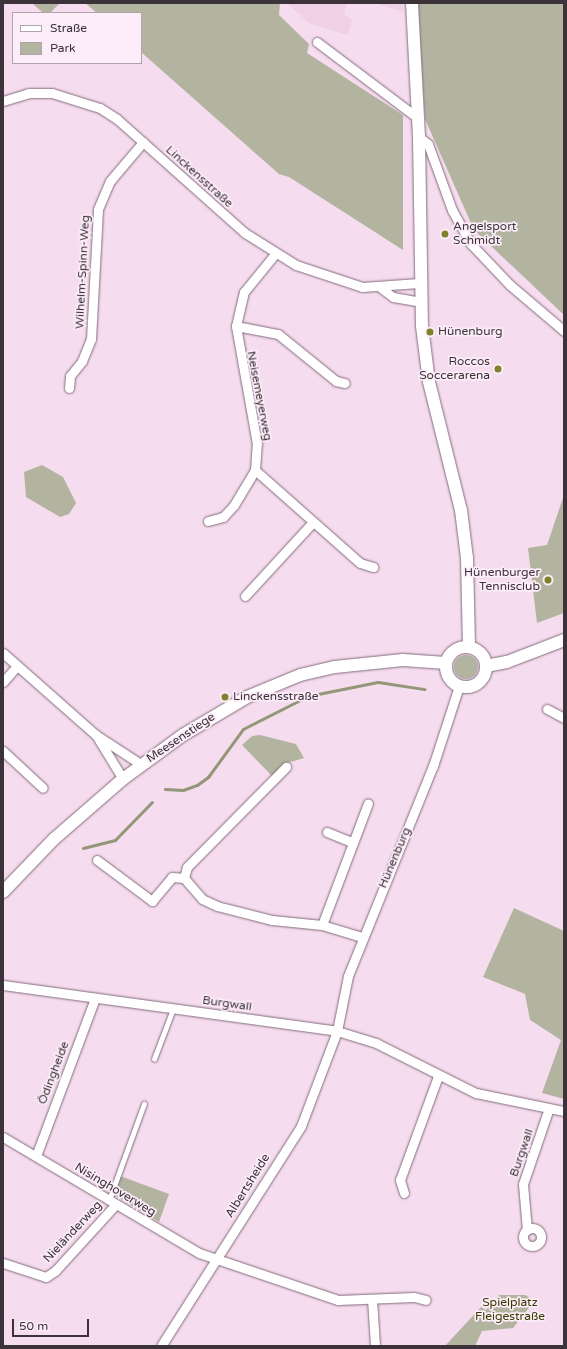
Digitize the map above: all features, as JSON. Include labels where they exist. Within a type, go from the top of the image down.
[{"type":"street","points":[[412,3],[419,137],[420,302],[429,382],[461,510],[467,558],[469,647]]},
{"type":"street","points":[[317,42],[418,118]]},
{"type":"street","name":"Linckensstraße","points":[[3,101],[39,92],[76,98],[108,114],[143,142],[245,233],[275,254],[324,277],[380,288],[393,297],[420,302]]},
{"type":"street","points":[[419,137],[428,144],[452,210],[471,244],[510,285],[564,331]]},
{"type":"street","name":"Wilhelm-Spinn-Weg","points":[[69,388],[70,376],[82,361],[92,339],[98,209],[110,181],[143,142]]},
{"type":"street","name":"Neisemeyerweg","points":[[208,521],[222,517],[234,505],[255,470],[257,444],[236,339],[236,326],[244,292],[275,254]]},
{"type":"street","name":"Linckensstraße","points":[[380,288],[395,283],[419,283]]},
{"type":"street","points":[[236,326],[278,334],[336,381],[345,383]]},
{"type":"street","points":[[255,470],[360,563],[373,567]]},
{"type":"street","points":[[245,596],[313,522]]},
{"type":"street","points":[[486,666],[479,652],[469,647],[452,652],[446,663],[448,677],[459,686],[478,683],[486,666],[564,640]]},
{"type":"street","points":[[3,653],[96,735],[142,765]]},
{"type":"street","name":"Meesenstiege","points":[[3,892],[54,839],[123,779],[217,714],[300,675],[373,662],[446,663]]},
{"type":"street","points":[[3,682],[17,666]]},
{"type":"street","name":"Hünenburg","points":[[337,1031],[348,976],[362,937],[433,766],[459,686]]},
{"type":"street","points":[[547,709],[564,718]]},
{"type":"street","points":[[96,735],[123,779]]},
{"type":"street","points":[[3,751],[43,788]]},
{"type":"street","points":[[184,878],[187,867],[286,768]]},
{"type":"street","points":[[322,925],[352,842],[368,803]]},
{"type":"street","points":[[327,832],[352,842]]},
{"type":"street","points":[[97,860],[152,901],[172,877],[184,878],[202,899],[217,906],[246,915],[322,925],[362,937]]},
{"type":"street","name":"Burgwall","points":[[3,985],[337,1031],[376,1043],[438,1076],[482,1094],[564,1111]]},
{"type":"street","name":"Ödingheide","points":[[36,1156],[95,998]]},
{"type":"street","name":"Albertsheide","points":[[161,1346],[301,1126],[337,1031]]},
{"type":"street","points":[[404,1193],[400,1180],[438,1076]]},
{"type":"street","name":"Burgwall","points":[[527,1230],[523,1184],[549,1108]]},
{"type":"street","name":"Nisinghoverweg","points":[[3,1137],[112,1203],[199,1253],[217,1258],[314,1294],[338,1300],[426,1300]]},
{"type":"street","name":"Nieländerweg","points":[[3,1263],[46,1277],[55,1271],[112,1203]]},
{"type":"street","points":[[372,1299],[375,1346]]},
{"type":"lane","points":[[154,1059],[173,1009]]},
{"type":"lane","points":[[112,1203],[144,1104]]},
{"type":"shaded area","points":[[287,3],[347,3],[344,14],[352,20],[348,35],[309,23]]},
{"type":"shaded area","points":[[374,3],[402,3],[403,12]]},
{"type":"green space","points":[[32,3],[60,3],[51,12],[42,12]]},
{"type":"green space","points":[[85,3],[280,3],[279,15],[309,44],[307,53],[403,115],[403,250],[289,177],[279,174],[142,53],[142,12],[96,12]]},
{"type":"green space","points":[[417,3],[564,3],[564,315],[474,230],[425,119]]},
{"type":"green space","points":[[42,465],[63,477],[76,503],[69,514],[60,517],[26,497],[24,472]]},
{"type":"green space","name":"Hünenburger Tennisclub","points":[[564,495],[564,613],[537,623],[528,548],[547,545]]},
{"type":"green space","points":[[466,655],[475,658],[478,667],[475,676],[466,679],[457,676],[454,667],[457,658]]},
{"type":"green space","points":[[260,735],[296,744],[304,758],[287,763],[272,776],[242,745],[252,736]]},
{"type":"green space","points":[[514,908],[564,931],[564,1099],[542,1093],[561,1040],[530,1020],[525,994],[483,977]]},
{"type":"green space","points":[[120,1176],[169,1194],[159,1222],[113,1194]]},
{"type":"green space","name":"Spielplatz Fleigestraße","points":[[499,1295],[525,1295],[535,1300],[513,1328],[482,1331],[475,1346],[445,1346],[481,1307],[486,1310]]},
{"type":"waterway","points":[[165,789],[183,790],[197,785],[208,777],[243,729],[308,696],[378,682],[424,689]]},
{"type":"waterway","points":[[83,848],[115,840],[152,802]]},
{"type":"place","name":"Angelsport Schmidt","points":[[445,234]]},
{"type":"place","name":"Hünenburg","points":[[430,332]]},
{"type":"place","name":"Roccos Soccerarena","points":[[498,369]]},
{"type":"place","name":"Hünenburger Tennisclub","points":[[548,580]]},
{"type":"place","name":"Linckensstraße","points":[[225,697]]}]
